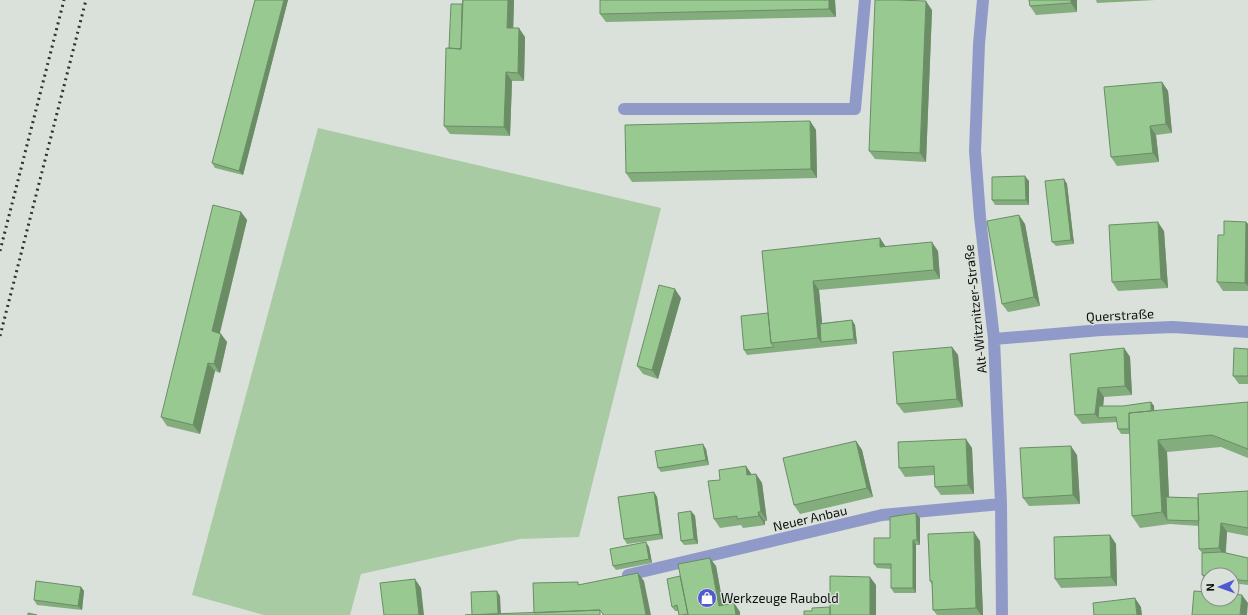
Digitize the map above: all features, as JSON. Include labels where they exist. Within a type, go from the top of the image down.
[{"type":"street","points":[[624,109],[855,109],[865,0]]},
{"type":"street","name":"Alt-Witznitzer-Straße","points":[[984,0],[979,44],[975,151],[980,217],[994,339],[1001,504],[1002,615]]},
{"type":"street","name":"Querstraße","points":[[994,339],[1101,330],[1165,327],[1248,332]]},
{"type":"street","name":"Neuer Anbau","points":[[628,575],[882,515],[1001,504]]},
{"type":"green space","points":[[318,128],[661,208],[579,537],[520,539],[361,574],[350,615],[264,615],[192,595]]},
{"type":"building","points":[[255,0],[284,0],[239,171],[212,163]]},
{"type":"building","points":[[463,0],[508,0],[507,28],[519,28],[518,73],[506,72],[504,127],[444,126],[446,48],[461,49]]},
{"type":"building","points":[[600,0],[829,0],[829,9],[600,14]]},
{"type":"building","points":[[875,0],[926,1],[920,153],[869,151]]},
{"type":"building","points":[[1029,0],[1071,0],[1071,3],[1030,6]]},
{"type":"building","points":[[451,4],[462,4],[461,49],[449,48]]},
{"type":"building","points":[[1162,82],[1166,124],[1150,126],[1153,153],[1111,157],[1104,87]]},
{"type":"building","points":[[810,121],[811,169],[626,173],[625,125]]},
{"type":"building","points":[[1025,176],[1026,200],[992,200],[992,177]]},
{"type":"building","points":[[1064,179],[1071,240],[1052,242],[1045,181]]},
{"type":"building","points":[[213,205],[241,212],[212,331],[221,334],[214,364],[208,363],[193,425],[161,417]]},
{"type":"building","points":[[1019,215],[1034,297],[1002,304],[987,221]]},
{"type":"building","points":[[1224,221],[1246,222],[1245,283],[1217,282],[1218,235],[1224,235]]},
{"type":"building","points":[[1158,222],[1161,279],[1112,282],[1109,225]]},
{"type":"building","points":[[880,238],[880,247],[932,242],[934,270],[813,281],[818,338],[771,343],[762,251]]},
{"type":"building","points":[[659,285],[675,289],[652,370],[637,366]]},
{"type":"building","points":[[768,313],[771,343],[774,347],[744,350],[741,316]]},
{"type":"building","points":[[852,320],[854,339],[821,342],[820,324]]},
{"type":"building","points":[[952,347],[957,399],[897,404],[893,352]]},
{"type":"building","points":[[1124,348],[1125,386],[1098,388],[1095,414],[1075,415],[1070,354]]},
{"type":"building","points":[[1234,348],[1248,349],[1248,376],[1233,376]]},
{"type":"building","points":[[1151,402],[1151,411],[1129,413],[1129,429],[1118,429],[1116,417],[1098,418],[1099,406],[1123,406]]},
{"type":"building","points":[[1248,402],[1248,449],[1212,435],[1158,440],[1162,512],[1132,516],[1129,413]]},
{"type":"building","points":[[966,439],[968,485],[935,487],[934,466],[899,468],[898,442]]},
{"type":"building","points":[[856,441],[867,488],[794,505],[783,458]]},
{"type":"building","points":[[703,444],[706,460],[658,468],[655,451]]},
{"type":"building","points":[[1071,446],[1073,495],[1023,498],[1020,448]]},
{"type":"building","points":[[746,466],[747,475],[756,474],[761,512],[758,512],[759,516],[737,519],[737,516],[714,519],[708,481],[720,480],[719,470]]},
{"type":"building","points":[[1248,491],[1248,528],[1221,523],[1219,548],[1199,549],[1198,494]]},
{"type":"building","points":[[654,492],[660,534],[624,539],[618,497]]},
{"type":"building","points":[[1166,497],[1198,498],[1199,521],[1167,520]]},
{"type":"building","points":[[691,511],[694,539],[681,541],[678,513]]},
{"type":"building","points":[[916,513],[917,540],[913,540],[913,588],[891,588],[891,564],[874,564],[874,538],[890,538],[890,517]]},
{"type":"building","points":[[974,532],[976,608],[933,610],[928,534]]},
{"type":"building","points":[[1110,535],[1111,577],[1055,579],[1054,537]]},
{"type":"building","points":[[646,542],[649,559],[613,566],[610,549]]},
{"type":"building","points":[[1222,552],[1248,558],[1248,581],[1240,580],[1240,567],[1202,567],[1202,553]]},
{"type":"building","points":[[710,558],[719,606],[734,603],[736,615],[688,615],[678,564]]},
{"type":"building","points":[[638,573],[646,615],[603,615],[600,610],[534,613],[533,583],[578,582],[578,585]]},
{"type":"building","points":[[680,576],[688,614],[682,615],[679,615],[677,605],[672,607],[667,579]]},
{"type":"building","points":[[830,576],[870,577],[870,615],[830,615]]},
{"type":"building","points":[[415,579],[419,615],[384,615],[380,583]]},
{"type":"building","points":[[36,581],[81,587],[78,606],[34,600]]},
{"type":"building","points":[[497,591],[498,614],[472,615],[471,592]]},
{"type":"building","points":[[1194,591],[1200,591],[1200,607],[1240,607],[1240,595],[1242,595],[1240,615],[1192,615]]},
{"type":"building","points":[[1135,598],[1137,615],[1094,615],[1093,603]]},
{"type":"building","points":[[830,607],[830,615],[804,615],[804,611],[812,611],[812,608]]},
{"type":"building","points":[[600,610],[600,615],[465,615]]},
{"type":"railway","points":[[0,251],[64,0]]},
{"type":"railway","points":[[0,336],[86,0]]},
{"type":"place","name":"Werkzeuge Raubold","points":[[707,598]]}]
